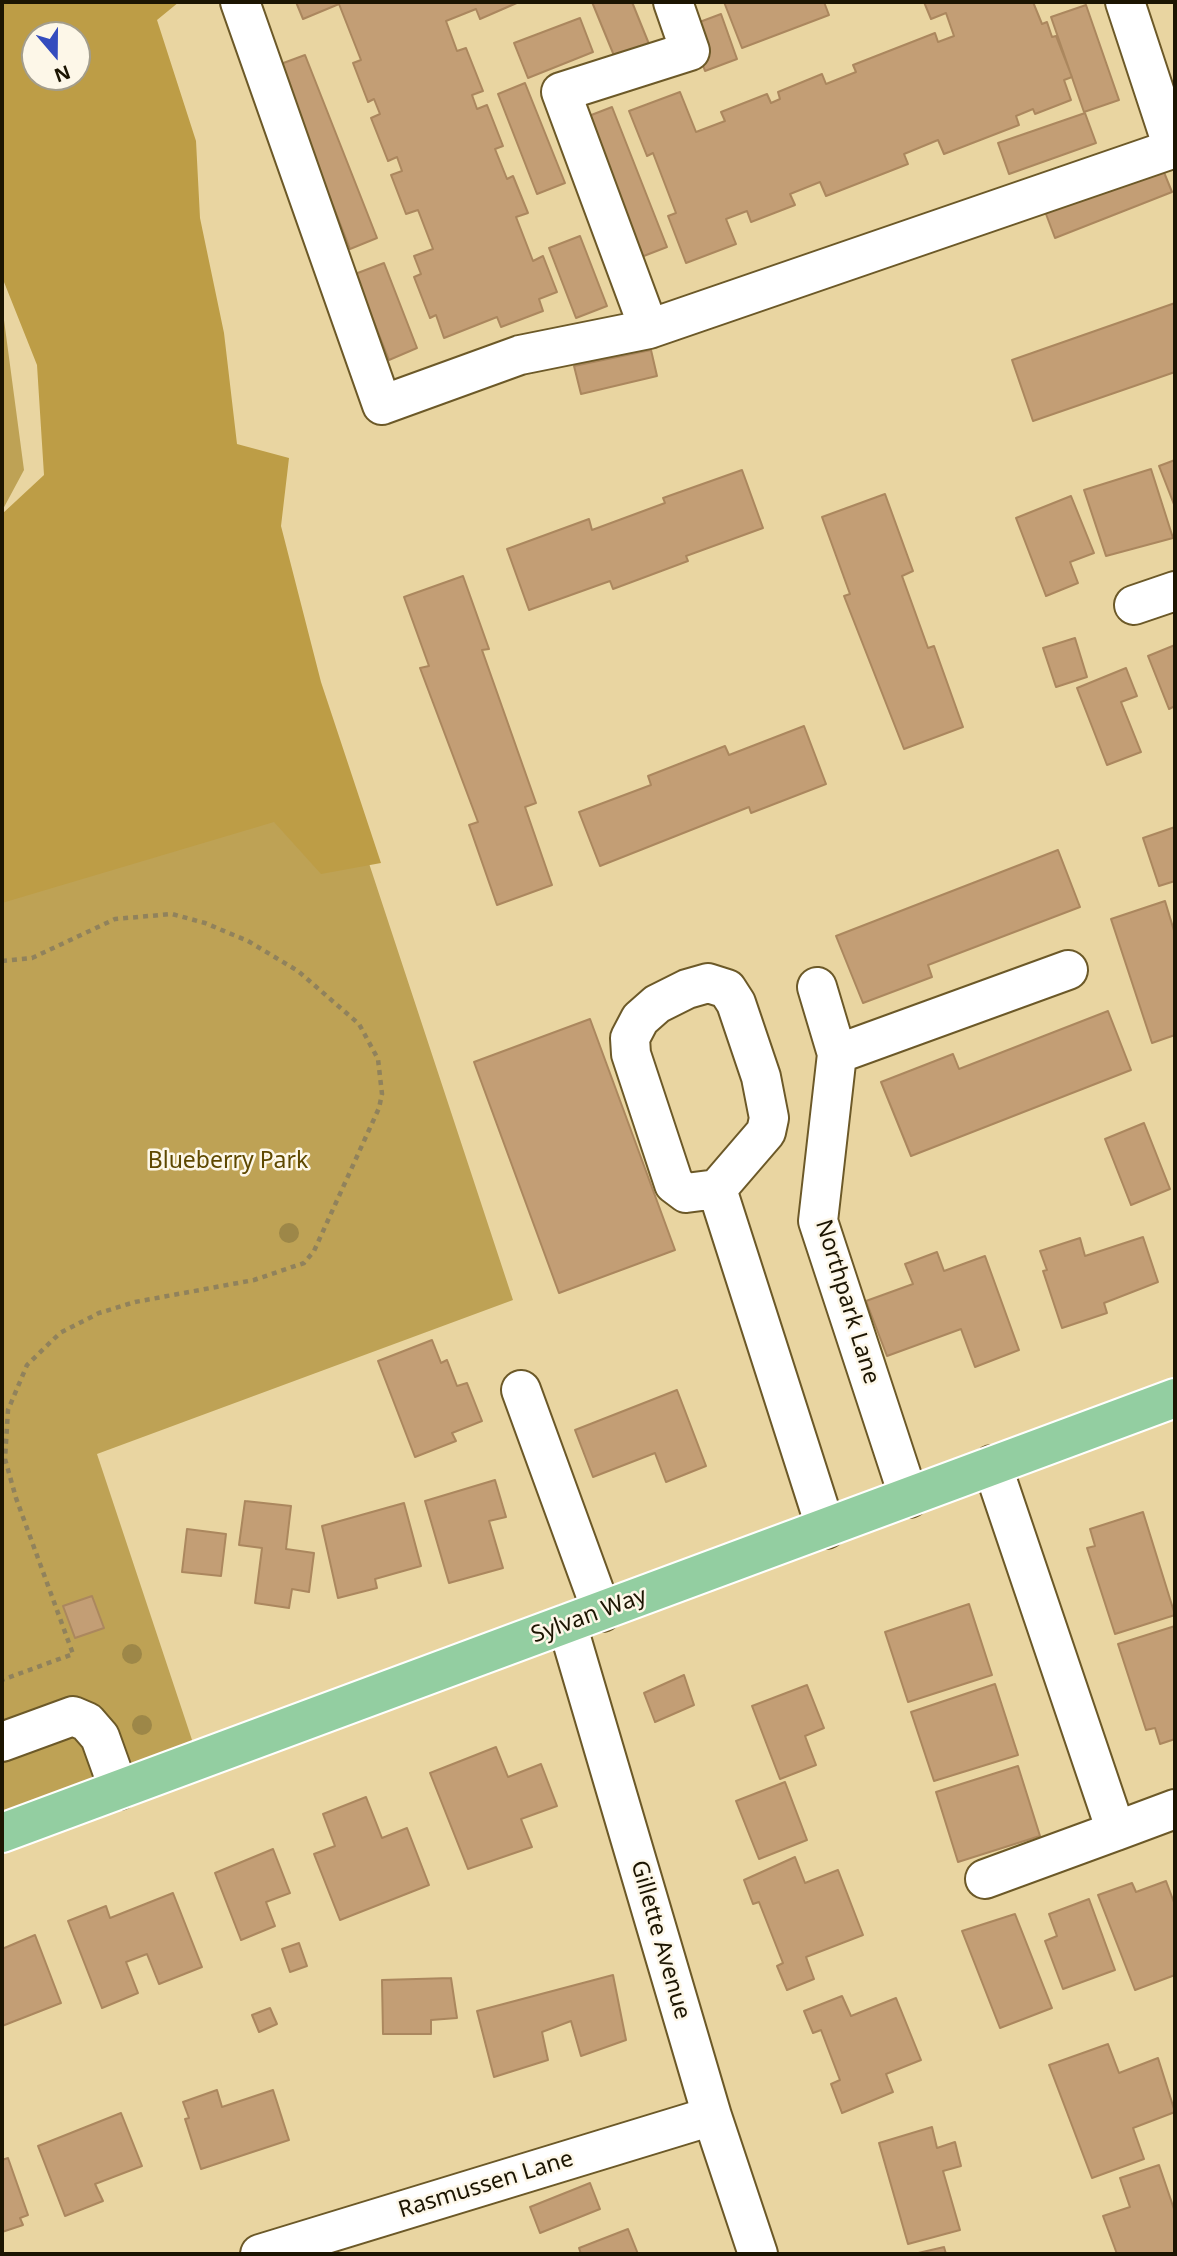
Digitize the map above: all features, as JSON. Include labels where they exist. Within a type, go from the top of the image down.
[{"type":"main road","name":"Sylvan Way","points":[[2,1833],[1175,1398]]},
{"type":"street","points":[[240,2],[382,405],[520,355],[649,329],[1174,148],[1125,2]]},
{"type":"street","points":[[649,329],[561,92],[690,51],[673,2]]},
{"type":"street","points":[[1134,605],[1175,591]]},
{"type":"street","points":[[817,987],[837,1054],[1068,970]]},
{"type":"street","points":[[708,983],[727,989],[736,1003],[761,1077],[769,1118],[766,1132],[717,1189],[686,1193],[674,1184],[631,1054],[630,1038],[640,1018],[657,1004],[687,989],[708,983]]},
{"type":"street","name":"Northpark Lane","points":[[837,1054],[818,1221],[909,1498]]},
{"type":"street","points":[[717,1189],[826,1529]]},
{"type":"street","name":"Gillette Avenue","points":[[521,1390],[584,1618],[712,2116],[758,2254]]},
{"type":"street","points":[[992,1465],[1116,1830]]},
{"type":"street","points":[[2,1742],[73,1716],[87,1722],[100,1737],[119,1790]]},
{"type":"street","points":[[985,1880],[1175,1809]]},
{"type":"street","name":"Rasmussen Lane","points":[[268,2253],[712,2116]]},
{"type":"path","points":[[2,961],[32,958],[115,919],[173,914],[197,921],[248,941],[298,971],[359,1024],[378,1059],[382,1094],[379,1108],[314,1251],[304,1263],[254,1280],[135,1302],[99,1313],[60,1333],[27,1365],[8,1410],[5,1459],[16,1498],[73,1654],[2,1680]]},
{"type":"green space","points":[[2,305],[24,470],[2,511]]},
{"type":"green space","name":"Blueberry Park","points":[[327,736],[513,1300],[97,1454],[199,1761],[2,1833],[2,853]]},
{"type":"shaded area","points":[[2,2],[179,2],[157,20],[196,141],[200,218],[224,333],[237,444],[289,458],[281,526],[321,682],[381,863],[321,874],[274,822],[2,903],[2,514],[44,475],[37,365],[2,277]]},
{"type":"building","points":[[296,2],[519,2],[480,19],[476,9],[446,21],[457,51],[466,48],[483,91],[472,95],[477,109],[487,105],[503,146],[495,149],[507,179],[513,176],[528,213],[516,217],[533,261],[543,256],[557,292],[539,299],[543,311],[501,327],[497,317],[444,338],[436,315],[430,318],[414,277],[421,274],[414,256],[433,249],[418,210],[406,214],[391,175],[402,171],[397,157],[388,161],[371,118],[380,114],[374,99],[368,102],[353,63],[361,60],[339,4],[303,19]]},
{"type":"building","points":[[592,2],[632,2],[649,44],[615,58]]},
{"type":"building","points":[[724,2],[824,2],[829,15],[742,48]]},
{"type":"building","points":[[924,2],[1033,2],[1042,24],[1047,22],[1052,37],[1056,36],[1072,77],[1064,80],[1071,100],[1035,114],[1033,109],[1016,116],[1019,125],[944,154],[938,140],[904,154],[908,164],[826,196],[820,182],[790,194],[795,205],[751,222],[747,211],[726,219],[736,244],[686,263],[668,216],[676,213],[653,153],[647,156],[629,111],[680,92],[696,132],[725,121],[721,112],[767,94],[771,103],[780,99],[778,92],[822,74],[826,84],[856,72],[853,65],[935,33],[938,42],[954,36],[946,13],[931,19]]},
{"type":"building","points":[[1086,5],[1119,100],[1084,112],[1051,17]]},
{"type":"building","points":[[721,14],[737,59],[705,71],[689,26]]},
{"type":"building","points":[[580,18],[593,52],[528,78],[514,43]]},
{"type":"building","points":[[305,55],[377,238],[350,249],[278,65]]},
{"type":"building","points":[[525,83],[565,183],[537,194],[498,94]]},
{"type":"building","points":[[612,107],[667,247],[636,259],[581,119]]},
{"type":"building","points":[[1085,113],[1096,143],[1009,174],[998,143]]},
{"type":"building","points":[[1159,160],[1172,192],[1055,238],[1043,206]]},
{"type":"building","points":[[580,236],[607,306],[576,318],[549,248]]},
{"type":"building","points":[[384,263],[417,348],[389,360],[355,274]]},
{"type":"building","points":[[1175,303],[1175,372],[1033,421],[1012,360]]},
{"type":"building","points":[[651,350],[657,376],[581,394],[574,366]]},
{"type":"building","points":[[1175,460],[1175,507],[1159,466]]},
{"type":"building","points":[[1151,469],[1173,538],[1106,556],[1084,490]]},
{"type":"building","points":[[742,470],[763,528],[686,556],[688,561],[613,589],[610,581],[529,610],[507,549],[589,519],[592,530],[665,503],[663,498]]},
{"type":"building","points":[[885,494],[913,571],[902,576],[928,648],[934,646],[963,727],[904,749],[844,596],[850,594],[822,517]]},
{"type":"building","points":[[1071,496],[1094,553],[1070,562],[1078,583],[1046,596],[1016,518]]},
{"type":"building","points":[[463,576],[489,649],[482,650],[536,803],[525,807],[552,885],[497,905],[469,825],[478,822],[420,668],[429,666],[404,597]]},
{"type":"building","points":[[1075,638],[1087,677],[1056,687],[1043,648]]},
{"type":"building","points":[[1175,645],[1175,706],[1169,709],[1148,656]]},
{"type":"building","points":[[1126,668],[1137,696],[1121,702],[1141,752],[1107,765],[1077,688]]},
{"type":"building","points":[[804,726],[826,784],[751,813],[749,807],[600,866],[579,812],[651,785],[648,776],[725,746],[729,755]]},
{"type":"building","points":[[1175,827],[1175,881],[1159,886],[1143,838]]},
{"type":"building","points":[[1058,850],[1080,907],[928,965],[932,977],[863,1003],[836,936]]},
{"type":"building","points":[[1165,901],[1175,934],[1175,1035],[1152,1043],[1111,919]]},
{"type":"building","points":[[1108,1011],[1131,1070],[911,1156],[881,1082],[953,1054],[959,1069]]},
{"type":"building","points":[[590,1019],[675,1250],[559,1293],[474,1062]]},
{"type":"building","points":[[1144,1123],[1170,1189],[1131,1205],[1105,1139]]},
{"type":"building","points":[[1143,1237],[1158,1282],[1104,1303],[1107,1313],[1062,1328],[1043,1271],[1047,1270],[1040,1251],[1080,1238],[1085,1256]]},
{"type":"building","points":[[937,1252],[944,1271],[985,1256],[1019,1350],[975,1367],[961,1329],[887,1356],[866,1301],[913,1284],[905,1264]]},
{"type":"building","points":[[432,1340],[441,1363],[447,1360],[457,1386],[467,1383],[482,1421],[452,1433],[456,1441],[415,1457],[378,1361]]},
{"type":"building","points":[[677,1390],[706,1466],[666,1482],[655,1453],[593,1477],[575,1430]]},
{"type":"building","points":[[495,1480],[506,1517],[489,1521],[503,1568],[449,1583],[425,1501]]},
{"type":"building","points":[[245,1501],[291,1506],[286,1549],[314,1553],[309,1592],[292,1589],[289,1608],[255,1603],[262,1548],[239,1545]]},
{"type":"building","points":[[404,1503],[421,1566],[375,1579],[377,1588],[338,1598],[322,1526]]},
{"type":"building","points":[[1143,1512],[1175,1615],[1115,1634],[1087,1548],[1095,1546],[1090,1529]]},
{"type":"building","points":[[187,1529],[226,1534],[221,1576],[182,1572]]},
{"type":"building","points":[[92,1596],[104,1628],[75,1638],[63,1606]]},
{"type":"building","points":[[969,1604],[992,1675],[908,1702],[885,1632]]},
{"type":"building","points":[[1175,1626],[1175,1739],[1160,1744],[1155,1728],[1146,1730],[1118,1644]]},
{"type":"building","points":[[684,1675],[694,1705],[655,1722],[644,1693]]},
{"type":"building","points":[[995,1684],[1018,1755],[934,1781],[911,1712]]},
{"type":"building","points":[[807,1685],[824,1728],[805,1736],[816,1765],[780,1779],[752,1706]]},
{"type":"building","points":[[496,1747],[508,1777],[541,1764],[557,1806],[521,1819],[532,1847],[468,1869],[430,1773]]},
{"type":"building","points":[[1018,1766],[1040,1836],[958,1862],[936,1792]]},
{"type":"building","points":[[785,1782],[807,1840],[759,1859],[736,1801]]},
{"type":"building","points":[[366,1797],[382,1838],[407,1828],[429,1885],[340,1920],[314,1854],[335,1846],[323,1814]]},
{"type":"building","points":[[273,1849],[290,1893],[266,1902],[275,1926],[241,1940],[215,1873]]},
{"type":"building","points":[[795,1857],[805,1883],[838,1870],[863,1935],[806,1957],[814,1979],[787,1990],[777,1966],[783,1963],[759,1902],[753,1904],[744,1880]]},
{"type":"building","points":[[1166,1881],[1175,1905],[1175,1975],[1135,1990],[1098,1895],[1132,1883],[1136,1892]]},
{"type":"building","points":[[173,1893],[202,1967],[159,1984],[147,1954],[126,1962],[138,1993],[102,2008],[68,1921],[106,1906],[110,1918]]},
{"type":"building","points":[[1089,1899],[1115,1970],[1063,1989],[1045,1941],[1057,1936],[1049,1914]]},
{"type":"building","points":[[1015,1914],[1052,2008],[1000,2028],[962,1931]]},
{"type":"building","points":[[35,1935],[61,2003],[2,2026],[2,1949]]},
{"type":"building","points":[[299,1943],[307,1966],[290,1972],[282,1949]]},
{"type":"building","points":[[613,1975],[626,2040],[581,2056],[571,2021],[542,2032],[548,2060],[494,2077],[477,2011]]},
{"type":"building","points":[[451,1978],[457,2018],[431,2020],[431,2034],[383,2034],[382,1980]]},
{"type":"building","points":[[842,1996],[851,2016],[896,1998],[921,2060],[886,2074],[893,2092],[842,2113],[831,2084],[840,2080],[821,2030],[813,2033],[804,2011]]},
{"type":"building","points":[[270,2008],[277,2024],[259,2032],[252,2015]]},
{"type":"building","points":[[1108,2044],[1119,2073],[1158,2058],[1175,2112],[1133,2128],[1144,2159],[1092,2178],[1049,2065]]},
{"type":"building","points":[[217,2090],[222,2107],[273,2090],[289,2140],[201,2169],[185,2119],[189,2118],[183,2102]]},
{"type":"building","points":[[121,2113],[142,2166],[95,2184],[103,2201],[65,2216],[38,2146]]},
{"type":"building","points":[[932,2127],[937,2148],[955,2142],[961,2166],[943,2171],[960,2230],[908,2244],[879,2143]]},
{"type":"building","points":[[8,2158],[28,2215],[20,2218],[23,2225],[2,2232],[2,2160]]},
{"type":"building","points":[[1159,2165],[1175,2212],[1175,2254],[1117,2254],[1103,2216],[1130,2207],[1120,2178]]},
{"type":"building","points":[[590,2183],[600,2209],[540,2233],[530,2207]]},
{"type":"building","points":[[628,2229],[638,2254],[581,2254],[579,2248]]},
{"type":"building","points":[[944,2247],[946,2254],[914,2254]]}]
